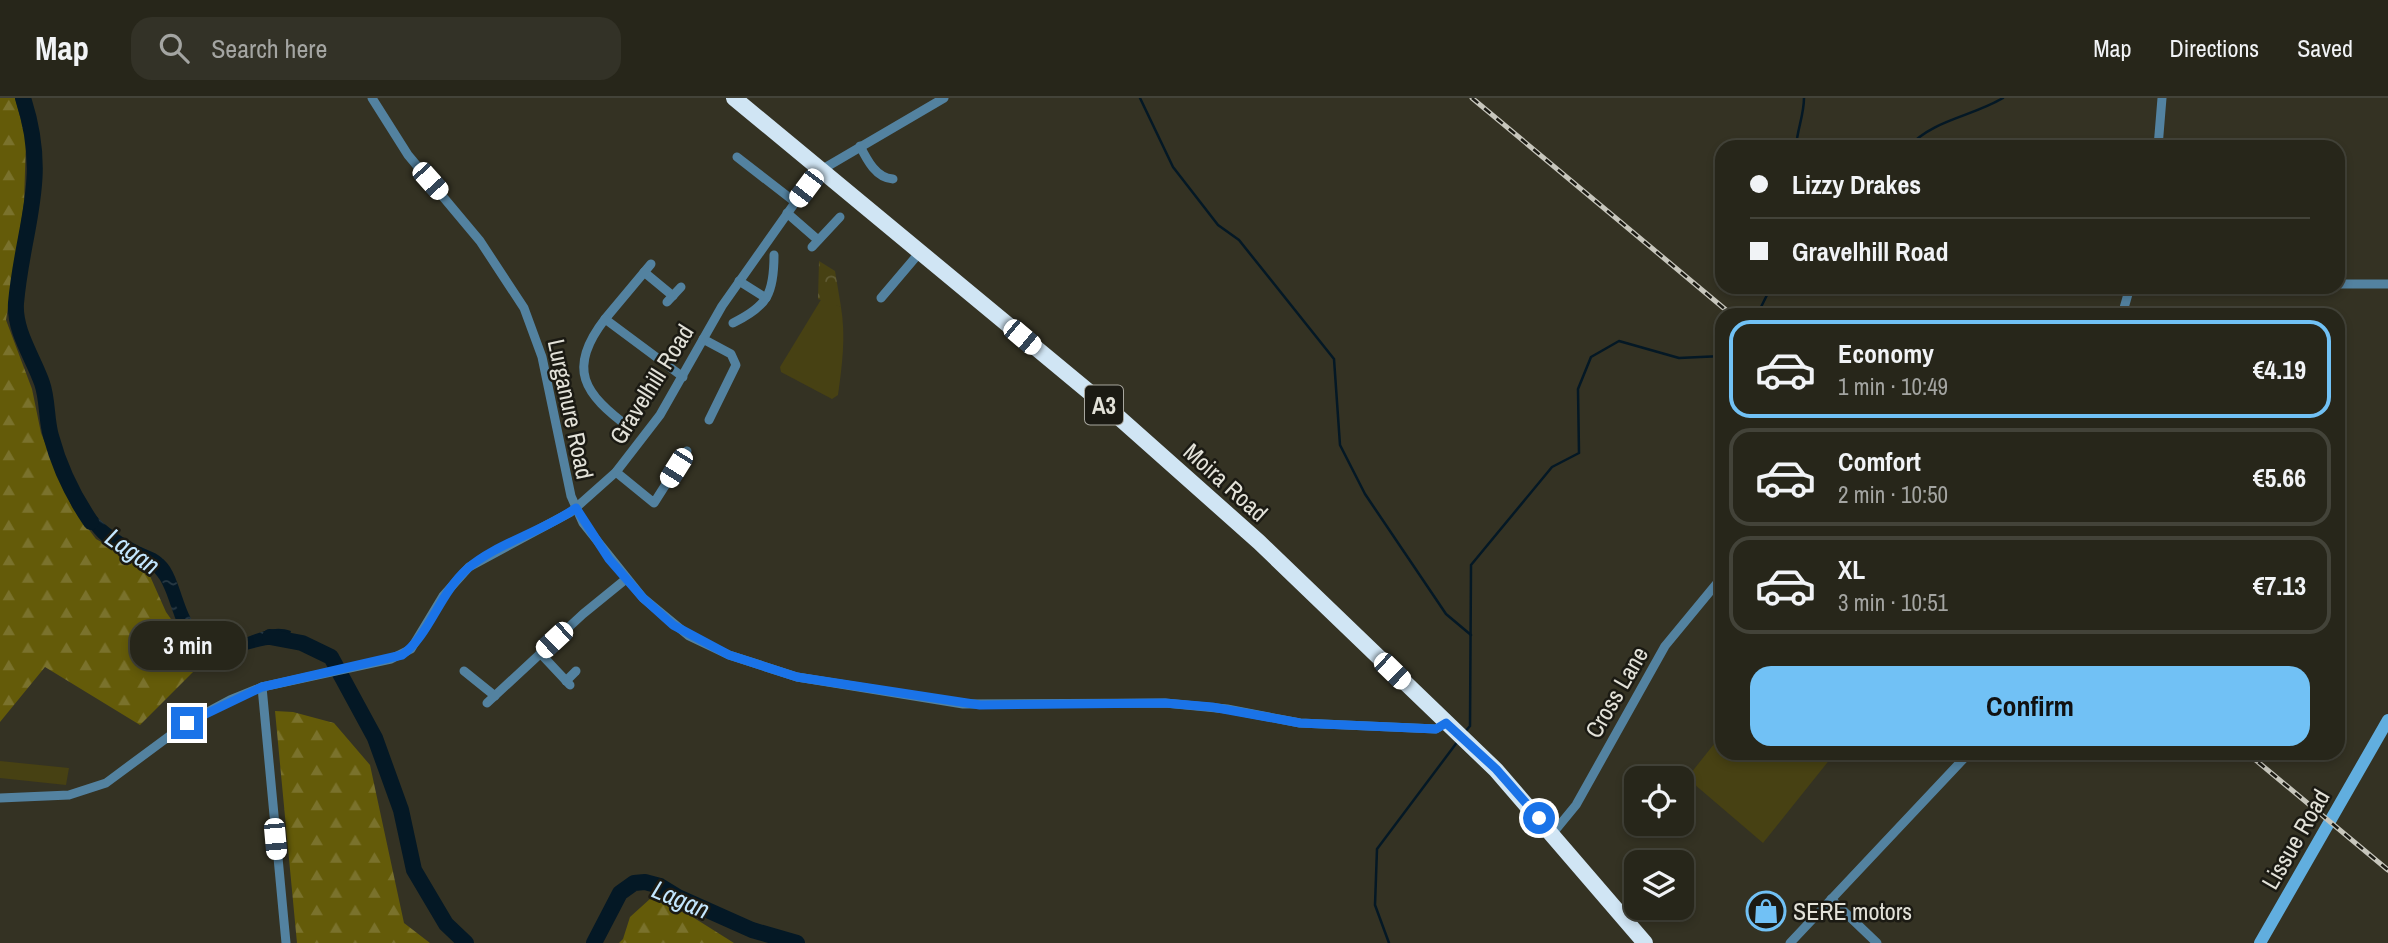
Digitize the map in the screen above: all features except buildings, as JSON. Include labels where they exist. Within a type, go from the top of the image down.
[{"type":"highway","name":"Moira Road","points":[[734,98],[1201,489],[1504,778],[1645,943]]},
{"type":"street","name":"Lurganure Road","points":[[372,98],[408,155],[480,241],[524,308],[540,350],[576,508],[594,540],[656,611],[705,645],[761,666],[834,684],[980,705],[1165,703],[1324,725],[1456,732]]},
{"type":"street","name":"Gravelhill Road","points":[[0,798],[69,795],[106,783],[187,723],[262,687],[391,659],[411,649],[443,596],[469,567],[576,508],[616,472],[649,430],[739,281],[821,170],[944,98]]},
{"type":"street","points":[[2159,140],[2162,98]]},
{"type":"street","points":[[860,146],[870,164],[887,178],[894,179]]},
{"type":"street","points":[[740,163],[795,202]]},
{"type":"street","points":[[787,214],[815,244],[840,217]]},
{"type":"street","points":[[881,298],[920,252]]},
{"type":"street","points":[[733,323],[757,311],[774,286],[774,255]]},
{"type":"street","points":[[630,428],[596,398],[584,368],[587,344],[651,264]]},
{"type":"street","points":[[644,272],[670,299],[681,287]]},
{"type":"street","points":[[739,281],[765,298]]},
{"type":"street","points":[[2345,284],[2388,284]]},
{"type":"street","points":[[605,320],[683,377]]},
{"type":"street","points":[[703,339],[731,354],[736,365],[709,420]]},
{"type":"street","points":[[616,472],[654,503],[687,451]]},
{"type":"street","points":[[487,703],[626,579]]},
{"type":"street","name":"Cross Lane","points":[[1553,833],[1576,805],[1665,646],[1715,585]]},
{"type":"street","points":[[540,653],[568,683],[576,671]]},
{"type":"street","points":[[464,671],[495,696]]},
{"type":"street","points":[[262,687],[286,943]]},
{"type":"street","name":"Lissue Road","points":[[2260,943],[2388,720]]},
{"type":"street","points":[[1790,943],[1962,760]]},
{"type":"street","points":[[1831,899],[1877,943]]},
{"type":"green space","points":[[0,98],[15,98],[26,139],[24,203],[6,320],[32,389],[41,433],[72,507],[96,539],[142,565],[150,576],[166,612],[196,654],[205,660],[140,725],[45,667],[0,722]]},
{"type":"green space","points":[[819,261],[835,271],[841,307],[818,299]]},
{"type":"green space","points":[[822,298],[841,307],[843,351],[838,395],[832,399],[781,372],[780,367]]},
{"type":"green space","points":[[275,711],[293,712],[334,723],[370,765],[404,923],[430,943],[297,943]]},
{"type":"green space","points":[[1715,743],[1715,760],[1829,760],[1763,843],[1694,784],[1694,769]]},
{"type":"green space","points":[[0,761],[69,768],[66,785],[0,778]]},
{"type":"green space","points":[[651,898],[691,916],[734,943],[619,943],[623,939],[630,917]]},
{"type":"water","points":[[85,503],[114,531],[167,563],[191,619],[207,637],[227,643],[263,631],[281,629],[291,631],[287,645],[267,645],[217,655],[197,650],[182,633],[165,589],[155,573],[109,546],[91,530],[75,508]]},
{"type":"waterway","name":"Lagan","points":[[23,98],[31,127],[34,178],[16,313],[21,334],[44,389],[49,430],[58,459],[91,522]]},
{"type":"waterway","points":[[1140,98],[1173,167],[1218,225],[1239,240],[1334,359],[1340,445],[1365,494],[1446,614],[1471,635]]},
{"type":"waterway","points":[[1797,140],[1804,98]]},
{"type":"waterway","points":[[1917,140],[1941,124],[2003,98]]},
{"type":"waterway","points":[[1760,308],[1768,294]]},
{"type":"waterway","points":[[1464,733],[1470,726],[1471,565],[1552,467],[1579,453],[1578,389],[1591,357],[1619,341],[1679,358],[1715,356]]},
{"type":"waterway","name":"Lagan","points":[[270,637],[302,643],[331,657],[375,738],[401,810],[414,870],[446,924],[466,943]]},
{"type":"waterway","points":[[1389,943],[1375,905],[1377,849],[1458,741]]},
{"type":"waterway","name":"Lagan","points":[[594,943],[620,893],[634,883],[645,882],[660,886],[678,897],[752,930],[797,943]]},
{"type":"railway","points":[[1472,98],[1724,308]]},
{"type":"railway","points":[[2256,760],[2388,870]]},
{"type":"place","name":"SERE motors","points":[[1766,911]]},
{"type":"route","points":[[187,723],[230,700],[262,687],[402,655],[419,640],[434,609],[469,567],[484,556],[540,531],[576,508],[594,540],[656,611],[705,645],[761,666],[834,684],[963,704],[1165,703],[1227,709],[1324,725],[1436,729],[1446,723],[1496,769],[1539,818]]}]
